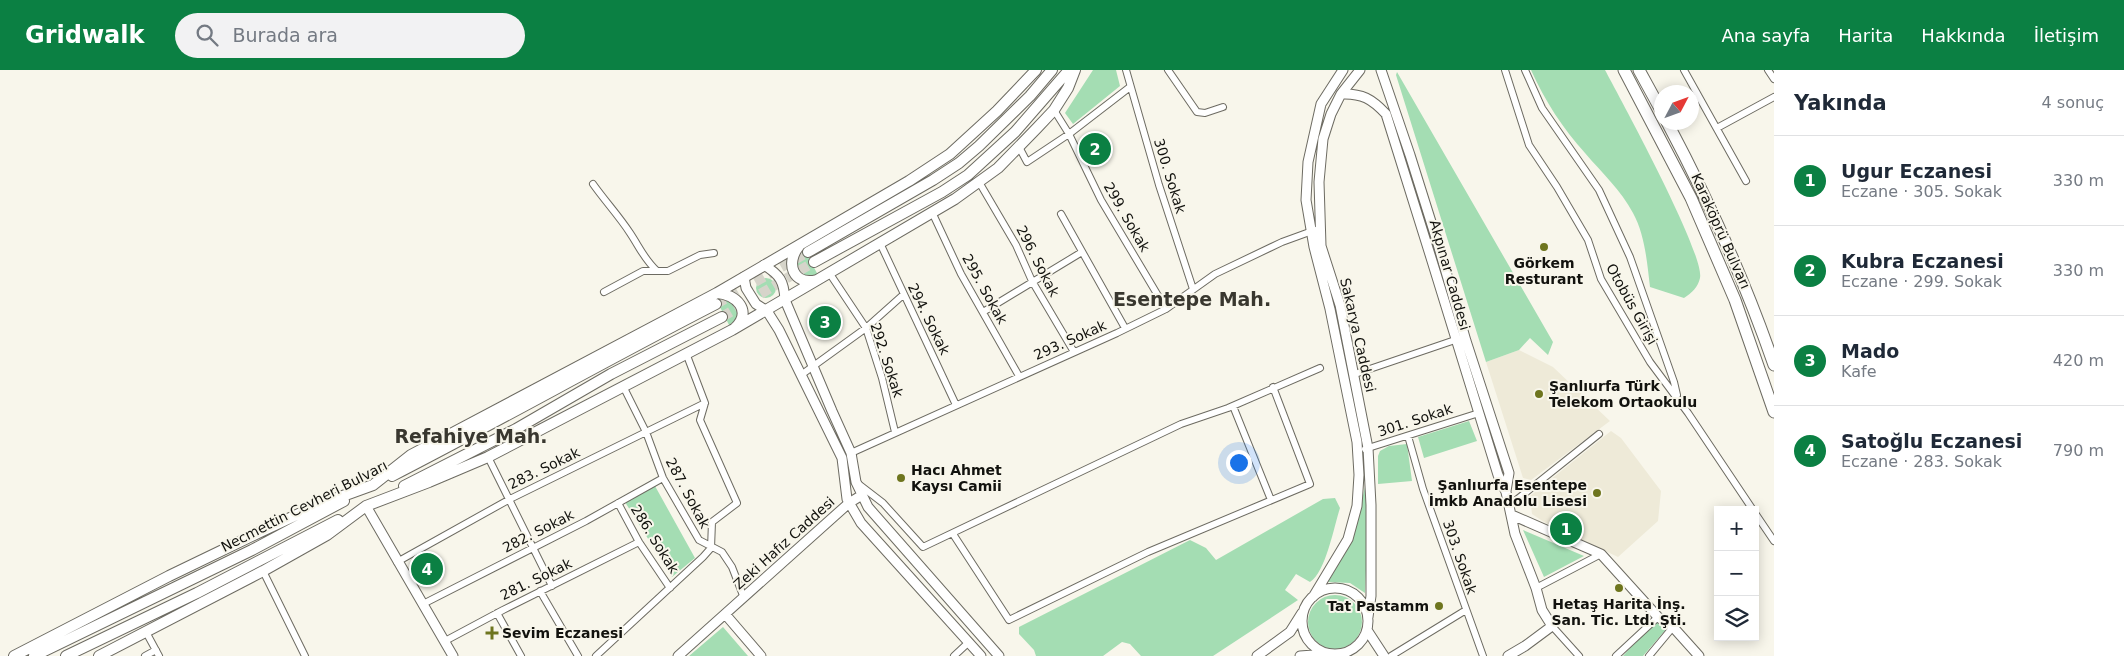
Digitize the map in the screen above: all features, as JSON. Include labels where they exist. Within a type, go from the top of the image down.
[{"type":"highway","points":[[1615,70],[1654,127]]},
{"type":"highway","name":"Karaköprü Bulvarı","points":[[1624,70],[1654,126]]},
{"type":"highway","points":[[1639,70],[1654,97]]},
{"type":"highway","points":[[1645,70],[1654,92]]},
{"type":"highway","name":"Karaköprü Bulvarı","points":[[1656,130],[1692,198],[1718,258],[1751,343],[1774,412]]},
{"type":"highway","name":"Karaköprü Bulvarı","points":[[1671,130],[1704,192],[1730,250],[1774,365]]},
{"type":"main road","points":[[14,656],[251,536],[318,505],[373,485],[411,455],[717,293],[909,181],[950,154],[997,111],[1036,70]]},
{"type":"main road","points":[[808,252],[959,163],[1024,102],[1052,70]]},
{"type":"main road","points":[[814,262],[942,192],[968,174],[1015,132],[1069,70]]},
{"type":"main road","points":[[99,656],[263,571],[327,534],[366,506],[429,482],[488,456],[732,330],[955,199],[998,168],[1054,110],[1068,88],[1075,70]]},
{"type":"main road","name":"Sakarya Caddesi","points":[[1313,597],[1348,539],[1357,506],[1359,476],[1358,451],[1306,200],[1308,162],[1322,104],[1343,70]]},
{"type":"main road","name":"Sakarya Caddesi","points":[[1360,70],[1341,94],[1331,114],[1323,140],[1319,182],[1321,246],[1339,301],[1355,374],[1368,448],[1371,505],[1371,596],[1368,617]]},
{"type":"main road","name":"Akpınar Caddesi","points":[[1381,70],[1410,155],[1466,341],[1509,473],[1506,492]]},
{"type":"main road","name":"Akpınar Caddesi","points":[[1341,94],[1356,93],[1367,97],[1386,114],[1435,268],[1455,340],[1498,475],[1510,505],[1515,534],[1536,588],[1542,610],[1552,626]]},
{"type":"main road","points":[[802,243],[791,258],[794,271],[803,280],[812,281],[826,276]]},
{"type":"main road","points":[[764,265],[777,274],[785,286],[785,300],[852,453],[856,482],[868,507],[1000,656]]},
{"type":"main road","points":[[744,277],[746,288],[756,304],[767,311],[842,458],[847,499],[861,523],[981,656]]},
{"type":"main road","points":[[717,293],[730,295],[741,306],[742,317],[739,324],[732,330]]},
{"type":"main road","name":"Necmettin Cevheri Bulvarı","points":[[34,656],[252,550],[716,304]]},
{"type":"main road","name":"Necmettin Cevheri Bulvarı","points":[[66,656],[258,562],[516,429],[611,374],[722,317]]},
{"type":"main road","name":"Zeki Hafız Caddesi","points":[[678,656],[849,503],[862,495]]},
{"type":"main road","points":[[366,506],[453,656]]},
{"type":"main road","points":[[1512,515],[1601,554],[1658,617],[1673,627],[1699,656]]},
{"type":"main road","points":[[1257,656],[1290,632],[1313,597],[1331,589],[1342,589],[1359,599],[1368,617],[1367,630],[1357,647],[1341,655],[1300,656]]},
{"type":"main road","points":[[1305,609],[1303,628],[1306,637],[1312,645],[1329,654]]},
{"type":"main road","points":[[726,614],[761,656]]},
{"type":"main road","points":[[1508,656],[1552,626]]},
{"type":"main road","points":[[1367,630],[1384,656]]},
{"type":"street","name":"300. Sokak","points":[[1126,70],[1193,289]]},
{"type":"street","points":[[1168,70],[1196,112],[1205,113],[1222,107]]},
{"type":"street","name":"Otobüs Girişi","points":[[1505,70],[1529,145],[1557,187],[1588,240],[1601,279],[1606,288],[1650,362],[1678,399],[1750,506]]},
{"type":"street","points":[[1525,70],[1542,108],[1599,190],[1630,257],[1674,382],[1678,399]]},
{"type":"street","points":[[1684,70],[1746,181]]},
{"type":"street","points":[[1768,70],[1774,80]]},
{"type":"street","points":[[1019,147],[1027,162],[1069,134],[1130,87]]},
{"type":"street","points":[[1717,128],[1774,97]]},
{"type":"street","name":"299. Sokak","points":[[1054,110],[1069,134],[1101,200],[1166,309]]},
{"type":"street","name":"296. Sokak","points":[[979,182],[1016,244],[1032,281],[1074,352]]},
{"type":"street","points":[[593,184],[630,233],[645,260],[657,271]]},
{"type":"street","name":"295. Sokak","points":[[932,212],[961,274],[1019,376]]},
{"type":"street","points":[[1060,214],[1126,328]]},
{"type":"street","name":"293. Sokak","points":[[852,453],[1166,309],[1214,274],[1312,230],[1321,229]]},
{"type":"street","name":"294. Sokak","points":[[880,243],[956,405]]},
{"type":"street","points":[[983,312],[1082,252]]},
{"type":"street","points":[[604,292],[643,271],[668,271],[700,255],[714,253]]},
{"type":"street","name":"292. Sokak","points":[[826,276],[866,328],[882,378],[895,432]]},
{"type":"street","points":[[801,375],[866,328],[903,295]]},
{"type":"street","points":[[1355,374],[1455,340]]},
{"type":"street","points":[[596,656],[711,548],[712,522],[737,503],[700,420],[705,403],[686,353]]},
{"type":"street","points":[[856,482],[883,503],[923,547],[1181,424],[1233,406],[1320,368]]},
{"type":"street","name":"287. Sokak","points":[[623,386],[646,432],[663,478],[699,540],[711,548],[722,552],[732,567],[744,598]]},
{"type":"street","points":[[953,534],[1009,620],[1148,552],[1310,484],[1274,387]]},
{"type":"street","name":"283. Sokak","points":[[398,562],[510,499],[705,403]]},
{"type":"street","points":[[1233,406],[1271,500]]},
{"type":"street","name":"301. Sokak","points":[[1358,451],[1479,413]]},
{"type":"street","points":[[1510,505],[1599,434]]},
{"type":"street","name":"303. Sokak","points":[[1408,436],[1423,489],[1483,656]]},
{"type":"street","points":[[488,456],[552,586]]},
{"type":"street","name":"282. Sokak","points":[[423,604],[586,521],[663,478]]},
{"type":"street","name":"286. Sokak","points":[[618,503],[639,542],[670,588]]},
{"type":"street","points":[[1759,519],[1774,541]]},
{"type":"street","name":"281. Sokak","points":[[445,641],[639,542]]},
{"type":"street","points":[[1536,588],[1601,554]]},
{"type":"street","points":[[263,571],[305,656]]},
{"type":"street","points":[[540,592],[578,656]]},
{"type":"street","points":[[1391,656],[1466,610]]},
{"type":"street","points":[[497,613],[521,656]]},
{"type":"street","points":[[1616,656],[1658,617]]},
{"type":"street","points":[[1552,626],[1579,656]]},
{"type":"street","points":[[1649,656],[1673,627]]},
{"type":"street","points":[[145,656],[157,653],[146,632]]},
{"type":"street","points":[[954,656],[969,642]]},
{"type":"shaded area","name":"Şanlıurfa Türk Telekom Ortaokulu","points":[[1519,350],[1553,367],[1610,421],[1531,480],[1523,478],[1486,362]]},
{"type":"shaded area","name":"Şanlıurfa Esentepe İmkb Anadolu Lisesi","points":[[1611,431],[1621,438],[1661,491],[1658,521],[1618,557],[1544,522],[1532,514],[1530,496]]},
{"type":"green space","points":[[1093,70],[1116,70],[1120,86],[1073,124],[1065,113]]},
{"type":"green space","points":[[1531,70],[1605,70],[1660,176],[1690,240],[1698,263],[1700,278],[1696,287],[1687,296],[1684,298],[1650,287],[1643,239],[1633,213],[1617,189],[1562,124],[1548,104]]},
{"type":"green space","points":[[1397,72],[1553,342],[1548,355],[1530,338],[1519,350],[1486,362],[1396,75]]},
{"type":"green space","points":[[804,249],[818,275],[805,276],[797,270],[796,257]]},
{"type":"green space","points":[[762,278],[770,278],[776,284],[776,292],[770,298],[762,298],[756,292],[756,284]]},
{"type":"green space","points":[[724,298],[736,306],[738,314],[737,318],[729,325],[716,299]]},
{"type":"green space","points":[[1469,421],[1477,441],[1424,458],[1418,437]]},
{"type":"green space","points":[[1407,444],[1412,481],[1378,484],[1378,456],[1380,451],[1389,446]]},
{"type":"green space","points":[[1367,479],[1365,593],[1350,583],[1328,582],[1353,536]]},
{"type":"green space","points":[[655,486],[695,558],[672,577],[625,502]]},
{"type":"green space","points":[[1335,498],[1340,508],[1329,548],[1316,577],[1310,582],[1296,574],[1285,590],[1298,600],[1213,656],[1141,656],[1130,644],[1122,642],[1103,656],[1036,656],[1034,650],[1019,634],[1019,627],[1190,540],[1206,548],[1216,560],[1323,499]]},
{"type":"green space","points":[[1523,530],[1584,556],[1544,577]]},
{"type":"green space","points":[[1330,595],[1340,595],[1350,599],[1358,607],[1362,622],[1358,637],[1350,645],[1340,649],[1330,649],[1320,645],[1312,637],[1308,627],[1308,617],[1312,607],[1320,599]]},
{"type":"green space","points":[[1658,617],[1668,627],[1643,656],[1623,656]]},
{"type":"green space","points":[[723,627],[748,656],[689,656]]},
{"type":"tunnel","points":[[716,304],[808,252]]},
{"type":"tunnel","points":[[722,317],[814,262]]},
{"type":"place","name":"Kubra Eczanesi","points":[[1095,149]]},
{"type":"place","name":"Görkem Resturant","points":[[1544,247]]},
{"type":"place","name":"Mado","points":[[825,322]]},
{"type":"place","name":"Şanlıurfa Türk Telekom Ortaokulu","points":[[1539,394]]},
{"type":"place","name":"Hacı Ahmet Kaysı Camii","points":[[901,478]]},
{"type":"place","name":"Şanlıurfa Esentepe İmkb Anadolu Lisesi","points":[[1597,493]]},
{"type":"place","name":"Ugur Eczanesi","points":[[1566,529]]},
{"type":"place","name":"Satoğlu Eczanesi","points":[[427,569]]},
{"type":"place","name":"Hetaş Harita İnş. San. Tic. Ltd. Şti.","points":[[1619,588]]},
{"type":"place","name":"Tat Pastamm","points":[[1439,606]]},
{"type":"place","name":"Sevim Eczanesi","points":[[492,633]]},
{"type":"district","name":"Esentepe Mah.","points":[[1192,299]]},
{"type":"district","name":"Refahiye Mah.","points":[[471,436]]}]
